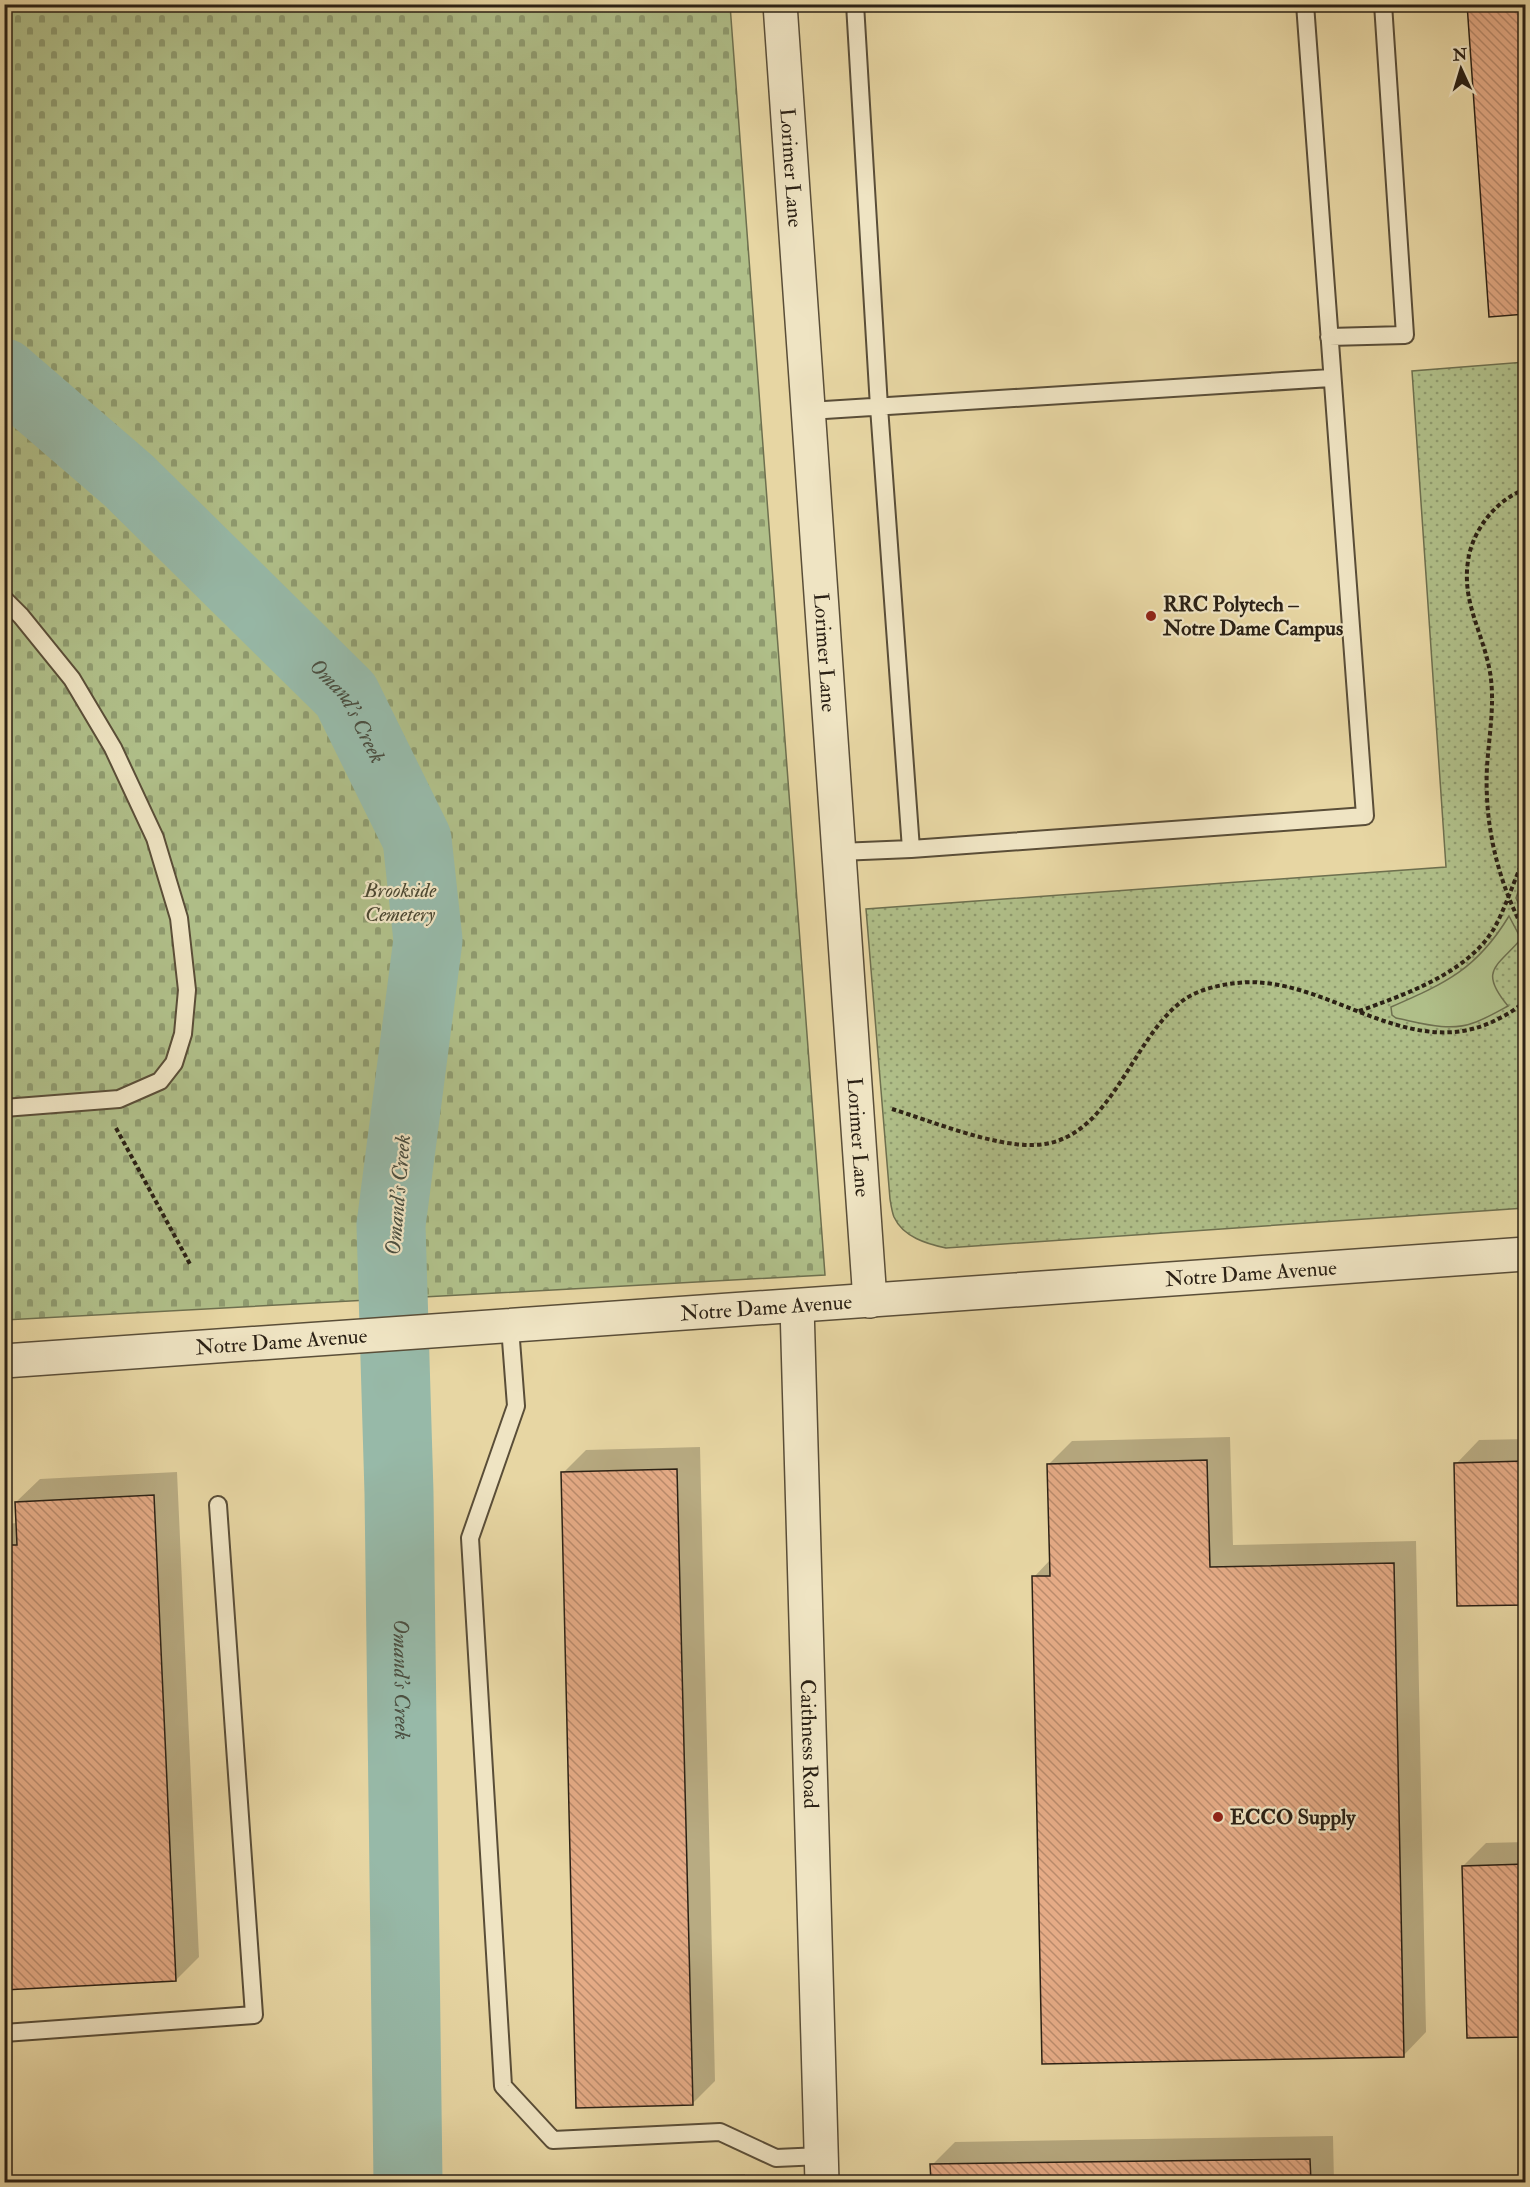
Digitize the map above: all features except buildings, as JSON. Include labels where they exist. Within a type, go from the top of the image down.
[{"type":"street","name":"Lorimer Lane","points":[[780,4],[870,1301]]},
{"type":"street","name":"Notre Dame Avenue","points":[[4,1361],[1526,1254]]},
{"type":"street","name":"Caithness Road","points":[[797,1306],[821,2169]]},
{"type":"lane","points":[[855,4],[879,407],[911,849]]},
{"type":"lane","points":[[839,852],[911,849],[1365,816],[1305,4]]},
{"type":"lane","points":[[1329,337],[1405,335],[1383,4]]},
{"type":"lane","points":[[809,411],[1331,378]]},
{"type":"lane","points":[[4,599],[21,616],[72,679],[113,748],[155,838],[179,918],[186,990],[183,1034],[174,1063],[159,1081],[120,1099],[4,1108]]},
{"type":"lane","points":[[510,1327],[516,1406],[470,1538],[503,2086],[553,2140],[720,2132],[776,2158],[821,2169]]},
{"type":"lane","points":[[4,2032],[254,2015],[218,1505]]},
{"type":"path","points":[[1526,489],[1498,506],[1486,519],[1475,537],[1468,559],[1468,601],[1489,667],[1491,687],[1492,712],[1487,790],[1490,833],[1508,896],[1526,934]]},
{"type":"path","points":[[1359,1011],[1393,999],[1464,963],[1488,939],[1526,855]]},
{"type":"path","points":[[857,1103],[891,1109],[991,1139],[1034,1145],[1058,1141],[1076,1132],[1094,1116],[1164,1018],[1181,1002],[1196,993],[1237,982],[1257,982],[1300,991],[1393,1024],[1434,1032],[1458,1032],[1481,1027],[1520,1006],[1526,999]]},
{"type":"path","points":[[102,1101],[191,1266]]},
{"type":"green space","name":"Brookside Cemetery","points":[[5,5],[730,5],[825,1275],[5,1320]]},
{"type":"green space","points":[[1525,362],[1525,1208],[946,1248],[909,1235],[894,1217],[890,1199],[866,909],[1446,867],[1412,371]]},
{"type":"green space","points":[[1525,872],[1526,918],[1516,898]]},
{"type":"green space","points":[[1509,916],[1521,939],[1498,963],[1493,976],[1499,994],[1508,1006],[1477,1021],[1454,1027],[1425,1024],[1396,1018],[1392,1015],[1391,1007],[1444,982],[1472,962],[1485,949]]},
{"type":"waterway","name":"Omand's Creek","points":[[4,373],[129,481],[346,695],[417,839],[428,940],[391,1225],[399,1493],[408,2182]]},
{"type":"place","name":"RRC Polytech – Notre Dame Campus","points":[[1151,616]]},
{"type":"place","name":"ECCO Supply","points":[[1218,1817]]}]
